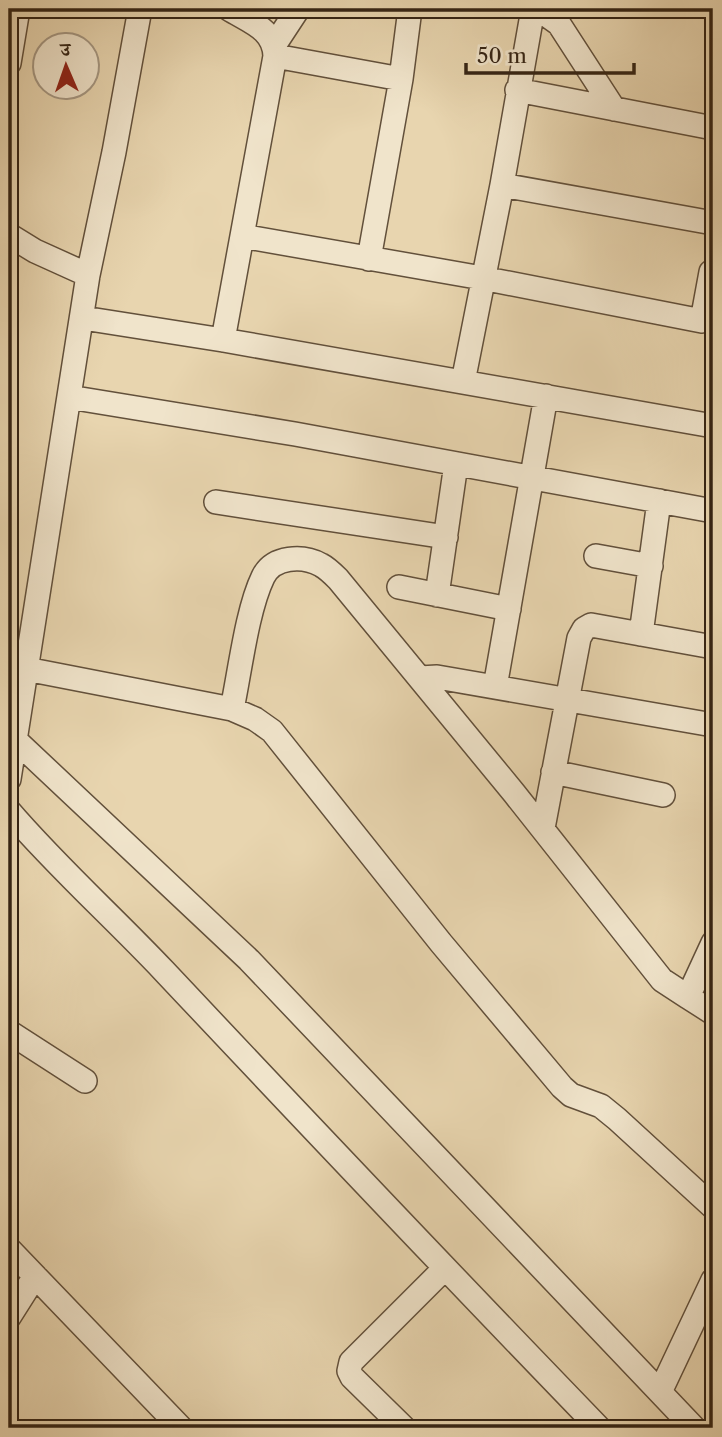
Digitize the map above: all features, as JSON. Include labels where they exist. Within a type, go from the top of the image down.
[{"type":"street","points":[[9,63],[18,9]]},
{"type":"street","points":[[9,779],[12,737],[26,669],[88,275],[140,9]]},
{"type":"street","points":[[229,9],[269,35],[275,50]]},
{"type":"street","points":[[223,340],[275,50],[298,9]]},
{"type":"street","points":[[369,259],[401,79],[410,9]]},
{"type":"street","points":[[463,382],[502,185],[517,90],[535,9],[559,24],[614,109]]},
{"type":"street","points":[[275,50],[401,79]]},
{"type":"street","points":[[517,90],[713,128]]},
{"type":"street","points":[[502,185],[713,223]]},
{"type":"street","points":[[9,234],[35,251],[88,275]]},
{"type":"street","points":[[242,236],[482,278],[702,321],[713,267]]},
{"type":"street","points":[[83,318],[713,426]]},
{"type":"street","points":[[495,687],[546,396]]},
{"type":"street","points":[[69,397],[295,434],[713,511]]},
{"type":"street","points":[[437,595],[456,464]]},
{"type":"street","points":[[641,634],[659,501]]},
{"type":"street","points":[[216,502],[446,537]]},
{"type":"street","points":[[596,556],[650,566]]},
{"type":"street","points":[[232,709],[252,613],[264,575],[277,562],[294,559],[323,566],[338,579],[420,678],[662,979],[713,1013]]},
{"type":"street","points":[[398,587],[509,609]]},
{"type":"street","points":[[543,828],[579,638],[583,629],[591,625],[713,647]]},
{"type":"street","points":[[26,669],[232,709],[255,719],[271,731],[441,943],[562,1087],[571,1095],[601,1106],[713,1207]]},
{"type":"street","points":[[420,678],[438,677],[713,725]]},
{"type":"street","points":[[12,737],[249,960],[694,1428]]},
{"type":"street","points":[[553,772],[663,795]]},
{"type":"street","points":[[9,811],[444,1269],[599,1428]]},
{"type":"street","points":[[688,997],[713,943]]},
{"type":"street","points":[[9,1032],[85,1081]]},
{"type":"street","points":[[9,1249],[181,1428]]},
{"type":"street","points":[[404,1428],[352,1377],[349,1371],[351,1362],[444,1269]]},
{"type":"street","points":[[9,1317],[35,1276]]},
{"type":"street","points":[[660,1392],[713,1280]]}]
